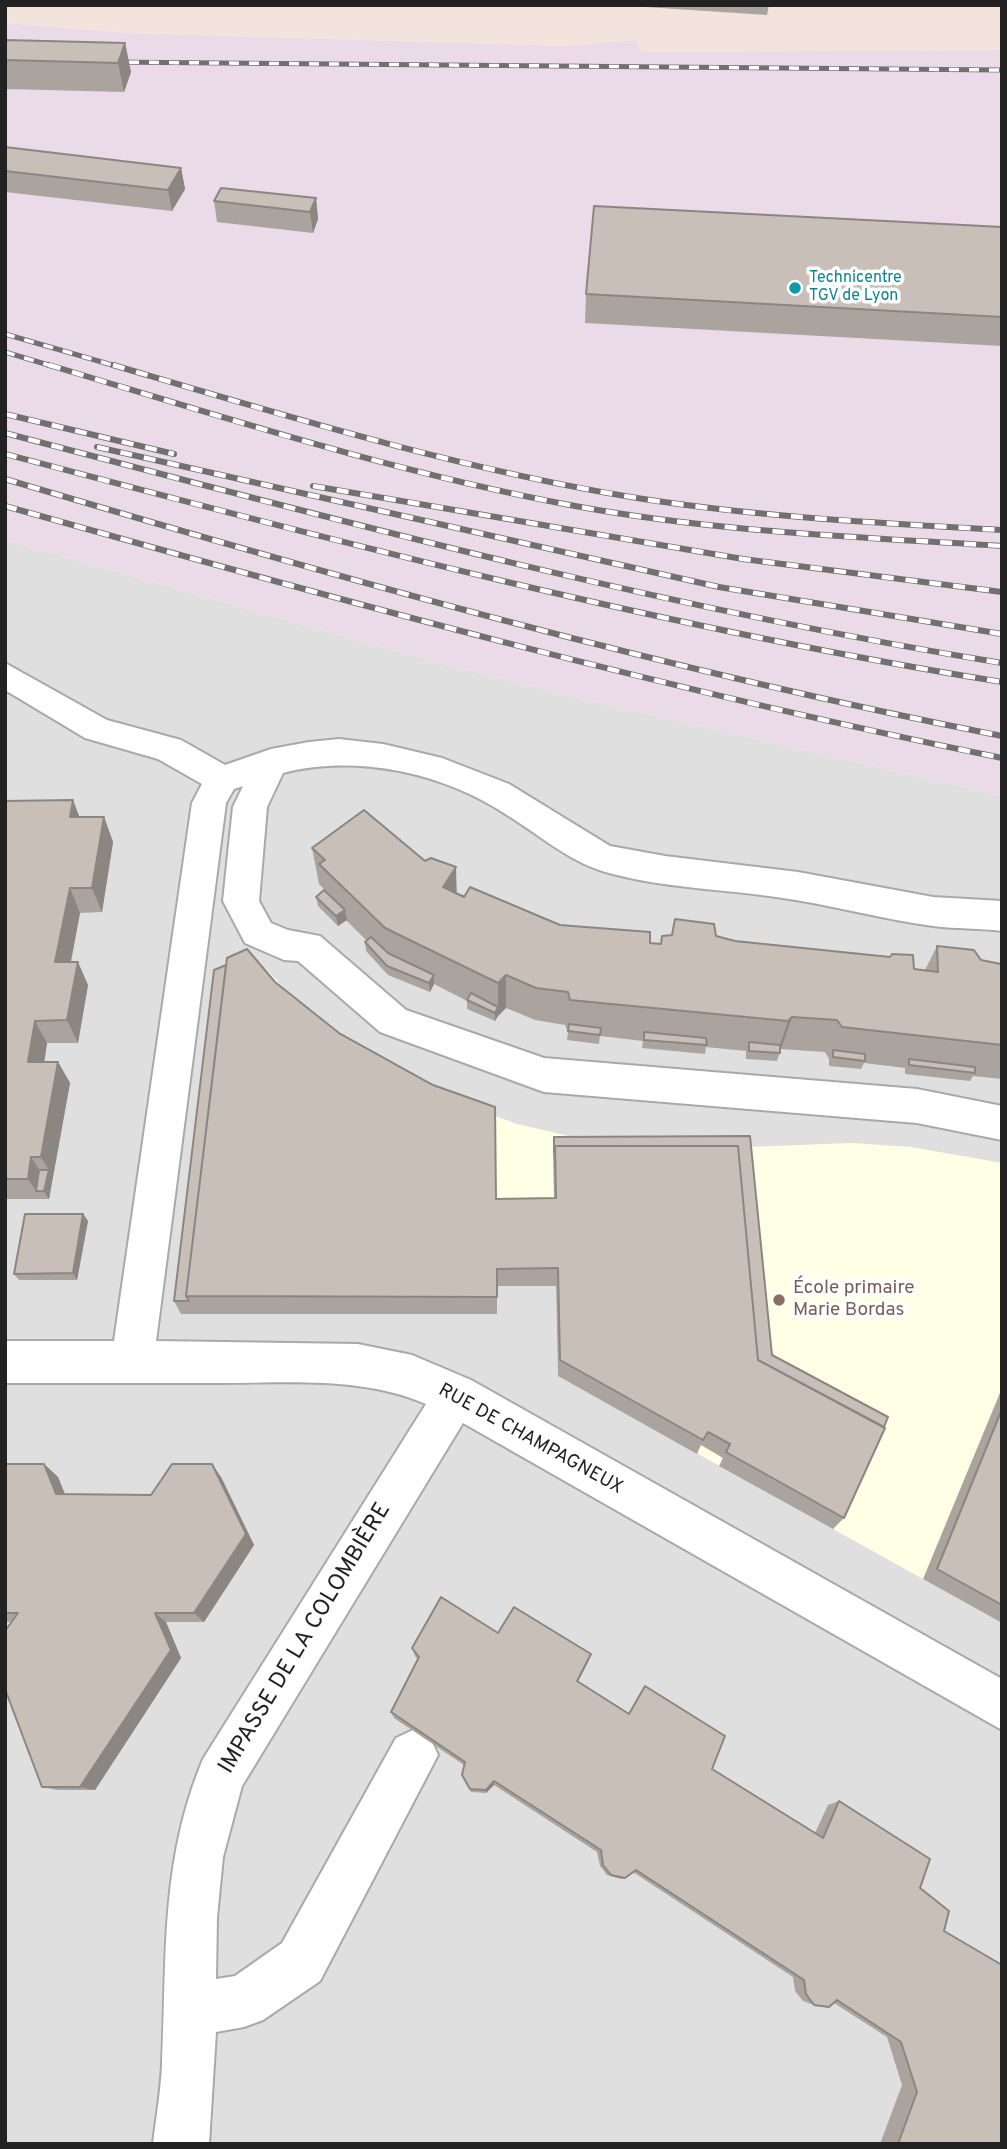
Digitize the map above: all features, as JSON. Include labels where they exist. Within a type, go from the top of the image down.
[{"type":"street","points":[[5,676],[97,729],[169,749],[222,780]]},
{"type":"street","points":[[132,1362],[209,803],[222,780],[271,762],[339,752],[391,757],[457,778],[516,803],[566,840],[606,859],[675,874],[757,880],[833,891],[926,911],[1002,916]]},
{"type":"street","points":[[271,762],[250,807],[241,901],[258,933],[284,945],[307,947],[393,1021],[544,1074],[917,1106],[1002,1123]]},
{"type":"street","name":"RUE DE CHAMPAGNEUX","points":[[5,1362],[358,1365],[412,1376],[456,1395],[1002,1706]]},
{"type":"street","name":"IMPASSE DE LA COLOMBIÈRE","points":[[181,2144],[191,2009],[191,1917],[198,1857],[220,1776],[456,1395]]},
{"type":"street","points":[[191,2009],[244,2001],[302,1962],[413,1755]]},
{"type":"shaded area","points":[[5,5],[1002,5],[1002,50],[641,52],[635,40],[565,46],[131,33],[5,23]]},
{"type":"shaded area","points":[[5,23],[131,33],[565,46],[635,40],[641,52],[1002,50],[1002,796],[582,699],[406,654],[5,540]]},
{"type":"shaded area","points":[[5,540],[406,654],[582,699],[1002,796],[1002,2144],[5,2144]]},
{"type":"shaded area","name":"École primaire Marie Bordas","points":[[265,968],[305,1011],[371,1060],[432,1092],[517,1124],[573,1137],[722,1148],[851,1143],[911,1147],[1002,1163],[1002,1623],[558,1376],[556,1286],[497,1286],[497,1314],[181,1314],[220,987]]},
{"type":"building","points":[[5,40],[125,43],[118,63],[5,60]]},
{"type":"building","points":[[5,147],[181,168],[168,190],[5,171]]},
{"type":"building","points":[[221,188],[316,198],[310,212],[214,201]]},
{"type":"building","name":"Technicentre TGV de Lyon","points":[[594,206],[1002,227],[1002,317],[586,294]]},
{"type":"building","points":[[73,800],[70,817],[104,817],[92,888],[70,888],[55,962],[78,962],[67,1020],[35,1021],[28,1062],[58,1062],[41,1157],[31,1157],[28,1179],[5,1179],[5,801]]},
{"type":"building","points":[[364,810],[425,861],[431,858],[456,867],[443,887],[464,897],[470,887],[560,925],[650,932],[650,943],[661,944],[662,936],[672,935],[675,919],[714,924],[716,936],[735,941],[890,957],[892,954],[913,955],[914,969],[938,972],[937,946],[974,950],[981,960],[1001,964],[1002,1045],[842,1027],[837,1020],[792,1017],[788,1021],[570,1000],[568,992],[536,988],[506,975],[498,983],[385,928],[319,864],[325,860],[312,848]]},
{"type":"building","points":[[324,890],[345,910],[336,916],[316,897]]},
{"type":"building","points":[[371,937],[388,953],[434,975],[429,983],[387,966],[365,942]]},
{"type":"building","points":[[247,949],[275,982],[339,1033],[433,1085],[495,1107],[496,1199],[556,1198],[555,1146],[738,1146],[758,1360],[885,1428],[844,1518],[726,1452],[730,1444],[708,1432],[703,1440],[560,1360],[558,1268],[497,1269],[497,1297],[186,1296],[227,958]]},
{"type":"building","points":[[226,965],[186,1296],[189,1301],[174,1301],[214,970]]},
{"type":"building","points":[[471,993],[498,1007],[495,1013],[467,1000]]},
{"type":"building","points":[[569,1024],[601,1028],[600,1035],[568,1031]]},
{"type":"building","points":[[644,1032],[706,1038],[707,1045],[644,1040]]},
{"type":"building","points":[[749,1042],[780,1045],[780,1053],[749,1051]]},
{"type":"building","points":[[833,1050],[865,1054],[865,1061],[833,1057]]},
{"type":"building","points":[[909,1059],[975,1067],[975,1073],[909,1065]]},
{"type":"building","points":[[750,1136],[772,1355],[888,1417],[884,1427],[758,1360],[738,1146],[555,1146],[554,1152],[554,1137]]},
{"type":"building","points":[[39,1170],[49,1170],[44,1191],[36,1191]]},
{"type":"building","points":[[25,1214],[83,1214],[73,1273],[14,1274]]},
{"type":"building","points":[[1002,1409],[1002,1605],[937,1569]]},
{"type":"building","points":[[5,1464],[44,1464],[56,1494],[151,1495],[172,1464],[212,1464],[246,1534],[194,1613],[155,1613],[171,1650],[80,1787],[42,1787],[5,1689],[5,1631],[18,1613],[5,1613]]},
{"type":"building","points":[[441,1597],[498,1633],[514,1607],[591,1654],[577,1681],[629,1714],[645,1686],[725,1736],[712,1769],[823,1838],[839,1801],[930,1859],[920,1888],[949,1911],[944,1931],[1002,1965],[1002,2144],[898,2144],[917,2092],[901,2042],[837,2000],[829,2007],[814,2005],[806,1994],[804,1980],[636,1870],[625,1878],[611,1875],[603,1865],[601,1850],[494,1781],[486,1790],[470,1789],[462,1775],[465,1762],[391,1712],[419,1657],[412,1648]]},
{"type":"railway","points":[[109,62],[1002,70]]},
{"type":"railway","points":[[5,334],[119,367]]},
{"type":"railway","points":[[5,352],[55,367]]},
{"type":"railway","points":[[49,365],[376,461],[575,506],[735,528],[1002,546]]},
{"type":"railway","points":[[113,365],[373,440],[570,486],[728,510],[1002,530]]},
{"type":"railway","points":[[5,414],[174,454]]},
{"type":"railway","points":[[5,433],[376,530],[625,589],[876,641],[1002,663]]},
{"type":"railway","points":[[97,447],[719,587],[1002,634]]},
{"type":"railway","points":[[5,454],[252,519],[625,609],[750,636],[1002,682]]},
{"type":"railway","points":[[5,479],[500,620],[750,682],[1002,736]]},
{"type":"railway","points":[[313,486],[743,559],[1002,592]]},
{"type":"railway","points":[[5,506],[377,609],[625,673],[1002,758]]},
{"type":"place","name":"Technicentre TGV de Lyon","points":[[795,288]]},
{"type":"place","name":"École primaire Marie Bordas","points":[[779,1300]]}]
